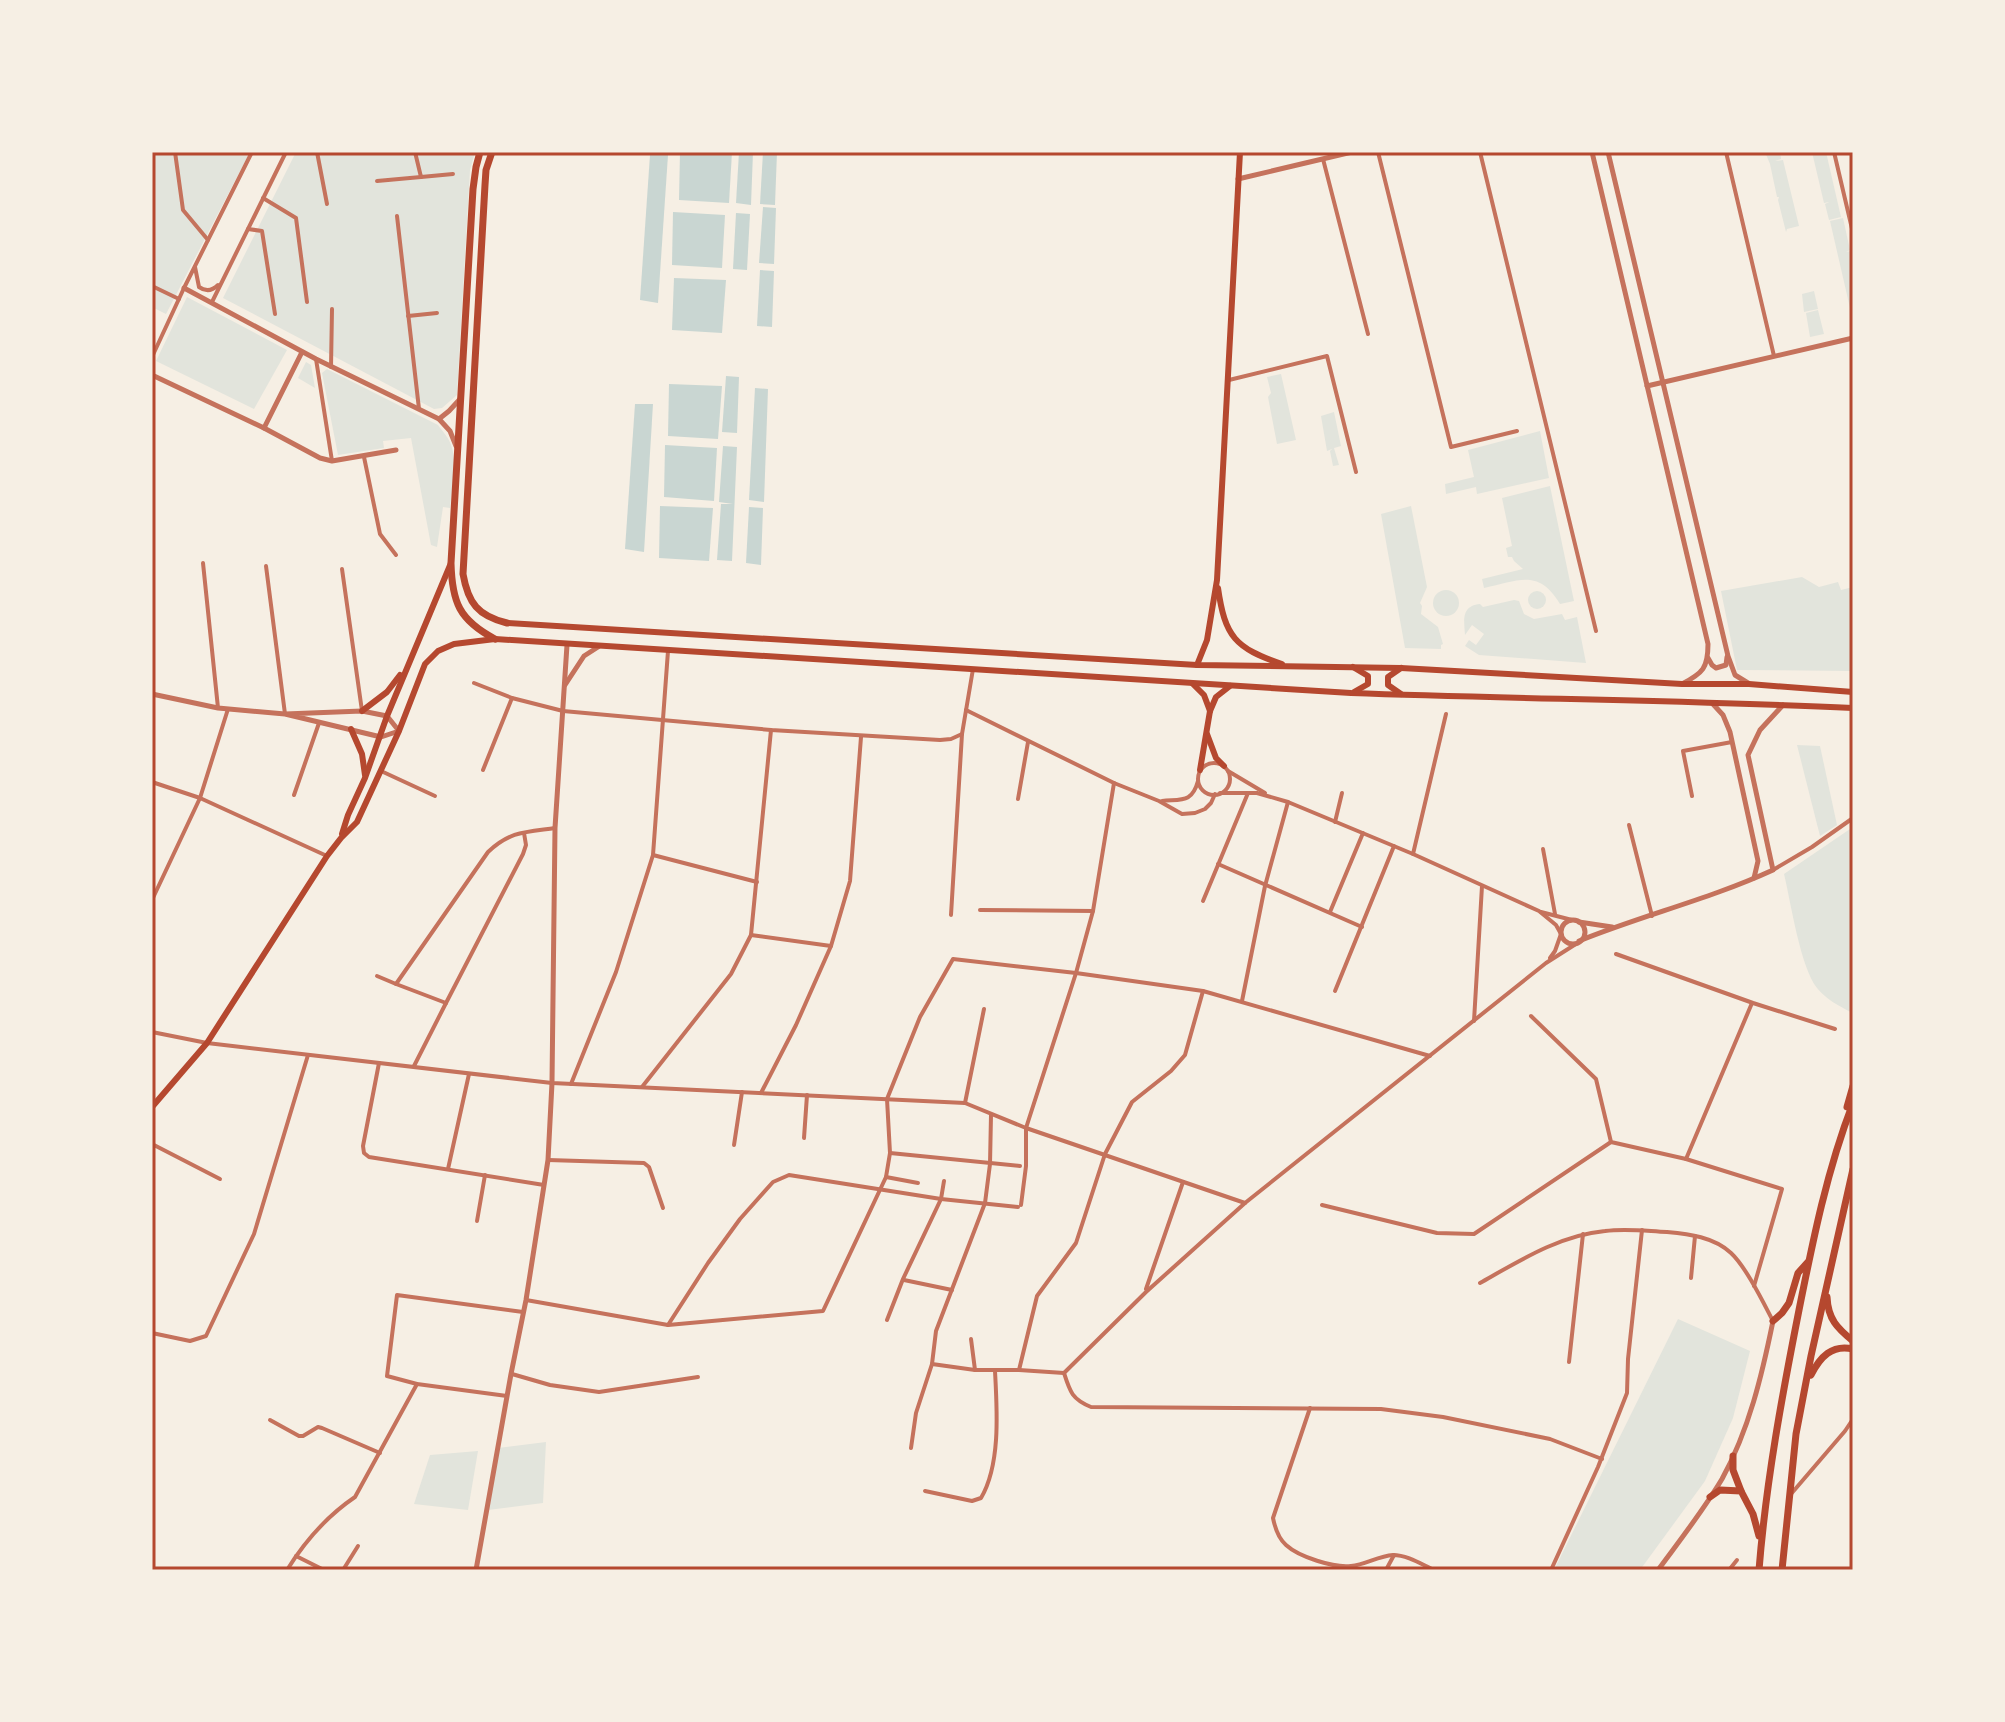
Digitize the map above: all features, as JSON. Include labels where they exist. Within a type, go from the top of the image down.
[{"type":"main road","points":[[480,152],[473,189],[451,587],[465,619],[495,639]]},
{"type":"main road","points":[[492,152],[486,170],[463,574],[470,601],[492,620],[1197,665],[1401,668],[1682,684],[1749,684],[1853,692]]},
{"type":"main road","points":[[1197,665],[1207,640],[1217,580],[1240,152]]},
{"type":"main road","points":[[341,838],[407,666],[451,563]]},
{"type":"main road","points":[[1217,580],[1222,617],[1230,633],[1242,646],[1259,656],[1287,666]]},
{"type":"main road","points":[[152,1107],[207,1043],[327,856],[357,822],[399,731],[425,664],[438,651],[454,644],[495,639],[1351,693],[1853,708]]},
{"type":"main road","points":[[362,711],[387,692],[407,666]]},
{"type":"main road","points":[[1351,693],[1368,684],[1368,676],[1352,667]]},
{"type":"main road","points":[[1401,668],[1388,677],[1388,685],[1404,695]]},
{"type":"main road","points":[[1192,682],[1204,695],[1210,711]]},
{"type":"main road","points":[[1200,770],[1210,711],[1216,697],[1230,686]]},
{"type":"main road","points":[[351,729],[362,754],[365,778]]},
{"type":"main road","points":[[1206,731],[1216,758],[1226,768]]},
{"type":"main road","points":[[1759,1570],[1778,1418],[1827,1182],[1853,1086]]},
{"type":"main road","points":[[1839,1140],[1853,1103]]},
{"type":"main road","points":[[1782,1570],[1796,1434],[1853,1169]]},
{"type":"main road","points":[[1773,1321],[1789,1303],[1798,1273],[1809,1262]]},
{"type":"main road","points":[[1826,1289],[1829,1313],[1834,1324],[1853,1341]]},
{"type":"main road","points":[[1806,1383],[1816,1365],[1833,1348],[1853,1349]]},
{"type":"main road","points":[[1733,1456],[1733,1470],[1753,1514],[1761,1545]]},
{"type":"main road","points":[[1710,1497],[1720,1490],[1741,1491]]},
{"type":"street","points":[[175,152],[183,210],[208,240]]},
{"type":"street","points":[[152,357],[252,152]]},
{"type":"street","points":[[212,302],[286,152]]},
{"type":"street","points":[[317,152],[327,204]]},
{"type":"street","points":[[415,152],[421,177]]},
{"type":"street","points":[[1238,179],[1352,152]]},
{"type":"street","points":[[1378,152],[1451,447],[1517,431]]},
{"type":"street","points":[[1480,152],[1596,631]]},
{"type":"street","points":[[1592,152],[1708,644],[1704,670],[1682,684]]},
{"type":"street","points":[[1608,152],[1728,656],[1735,675],[1749,684]]},
{"type":"street","points":[[1726,152],[1774,356]]},
{"type":"street","points":[[1834,152],[1853,233]]},
{"type":"street","points":[[1323,159],[1368,334]]},
{"type":"street","points":[[377,181],[453,174]]},
{"type":"street","points":[[263,198],[296,218],[307,302]]},
{"type":"street","points":[[397,216],[419,409]]},
{"type":"street","points":[[248,229],[262,231],[275,314]]},
{"type":"street","points":[[195,265],[196,281],[204,291],[211,290],[223,280]]},
{"type":"street","points":[[152,286],[179,299]]},
{"type":"street","points":[[184,288],[331,367],[439,419],[450,431],[458,459]]},
{"type":"street","points":[[331,367],[332,309]]},
{"type":"street","points":[[408,316],[437,313]]},
{"type":"street","points":[[1647,386],[1853,338]]},
{"type":"street","points":[[264,428],[302,352]]},
{"type":"street","points":[[1228,381],[1327,356],[1356,472]]},
{"type":"street","points":[[316,359],[332,461]]},
{"type":"street","points":[[152,375],[320,458],[332,461],[396,450]]},
{"type":"street","points":[[439,419],[461,397]]},
{"type":"street","points":[[364,457],[380,534],[396,555]]},
{"type":"street","points":[[203,563],[218,708]]},
{"type":"street","points":[[266,566],[285,714]]},
{"type":"street","points":[[342,569],[362,711]]},
{"type":"street","points":[[476,1570],[526,1300],[548,1160],[555,828],[567,645]]},
{"type":"street","points":[[564,686],[584,656],[598,647]]},
{"type":"street","points":[[571,1084],[616,972],[653,855],[668,651]]},
{"type":"street","points":[[1708,657],[1716,668],[1726,665],[1728,656]]},
{"type":"street","points":[[951,915],[962,734],[973,669]]},
{"type":"street","points":[[474,683],[512,698],[563,711],[861,737],[940,740],[962,734]]},
{"type":"street","points":[[152,694],[218,708],[285,714],[362,711],[387,716],[399,731],[381,737],[285,714]]},
{"type":"street","points":[[483,770],[512,698]]},
{"type":"street","points":[[1711,702],[1723,715],[1732,742],[1758,861],[1754,878]]},
{"type":"street","points":[[1773,870],[1748,755],[1760,730],[1784,704]]},
{"type":"street","points":[[152,900],[200,798],[228,708]]},
{"type":"street","points":[[966,710],[1182,814],[1205,809],[1228,786],[1226,768]]},
{"type":"street","points":[[1413,854],[1446,714]]},
{"type":"street","points":[[294,795],[319,723]]},
{"type":"street","points":[[642,1087],[731,974],[751,935],[771,730]]},
{"type":"street","points":[[761,1093],[831,946],[850,881],[861,737]]},
{"type":"street","points":[[1018,799],[1028,742]]},
{"type":"street","points":[[1692,796],[1683,751],[1732,742]]},
{"type":"street","points":[[1159,801],[1188,797],[1194,793],[1200,770],[1214,763],[1267,794],[1413,854],[1539,911],[1613,928]]},
{"type":"street","points":[[381,771],[435,796]]},
{"type":"street","points":[[1198,780],[1205,792],[1267,794]]},
{"type":"street","points":[[152,789],[154,782],[200,798],[327,856]]},
{"type":"street","points":[[668,1325],[732,1230],[773,1182],[789,1175],[941,1199],[1019,1206],[1026,1166],[1026,1128],[1093,911],[1114,783]]},
{"type":"street","points":[[1203,901],[1248,793]]},
{"type":"street","points":[[1335,822],[1342,793]]},
{"type":"street","points":[[1242,1001],[1265,886],[1288,802]]},
{"type":"street","points":[[932,1364],[975,1370],[1064,1373],[1146,1292],[1245,1203],[1546,963],[1579,941],[1773,870],[1853,818]]},
{"type":"street","points":[[1629,825],[1652,916]]},
{"type":"street","points":[[396,984],[488,852],[501,840],[555,828]]},
{"type":"street","points":[[414,1067],[523,854],[526,845],[524,833]]},
{"type":"street","points":[[1330,912],[1363,833]]},
{"type":"street","points":[[1335,991],[1394,846]]},
{"type":"street","points":[[1543,849],[1555,914]]},
{"type":"street","points":[[653,855],[757,882]]},
{"type":"street","points":[[1218,864],[1362,927]]},
{"type":"street","points":[[1474,1021],[1482,886]]},
{"type":"street","points":[[980,910],[1093,911]]},
{"type":"street","points":[[1539,911],[1556,925],[1568,942],[1579,941]]},
{"type":"street","points":[[1546,963],[1555,951],[1563,926],[1572,920]]},
{"type":"street","points":[[1579,922],[1585,932],[1579,941]]},
{"type":"street","points":[[751,935],[831,946]]},
{"type":"street","points":[[1616,954],[1835,1029]]},
{"type":"street","points":[[526,1300],[668,1325],[823,1311],[886,1177],[890,1153],[887,1099],[920,1017],[953,959],[1203,991],[1430,1056]]},
{"type":"street","points":[[377,976],[446,1003]]},
{"type":"street","points":[[1019,1370],[1037,1296],[1076,1243],[1105,1154],[1132,1102],[1171,1071],[1185,1055],[1203,991]]},
{"type":"street","points":[[1686,1159],[1753,1003]]},
{"type":"street","points":[[965,1103],[984,1009]]},
{"type":"street","points":[[1531,1016],[1596,1079],[1611,1142]]},
{"type":"street","points":[[152,1032],[207,1043],[552,1083],[965,1103],[1026,1128],[1245,1203]]},
{"type":"street","points":[[152,1333],[190,1341],[206,1336],[254,1234],[308,1055]]},
{"type":"street","points":[[379,1063],[363,1146],[364,1153],[369,1157],[544,1185]]},
{"type":"street","points":[[448,1169],[469,1074]]},
{"type":"street","points":[[734,1145],[742,1092]]},
{"type":"street","points":[[804,1138],[807,1095]]},
{"type":"street","points":[[911,1448],[916,1413],[932,1364],[936,1331],[985,1203],[991,1115]]},
{"type":"street","points":[[1322,1205],[1437,1233],[1474,1234],[1611,1142],[1686,1159],[1782,1189],[1754,1286]]},
{"type":"street","points":[[152,1144],[220,1179]]},
{"type":"street","points":[[890,1153],[1020,1166]]},
{"type":"street","points":[[548,1160],[644,1163],[649,1167],[663,1208]]},
{"type":"street","points":[[477,1221],[485,1175]]},
{"type":"street","points":[[886,1177],[918,1183]]},
{"type":"street","points":[[887,1320],[941,1199],[944,1181]]},
{"type":"street","points":[[1146,1292],[1183,1182]]},
{"type":"street","points":[[1551,1570],[1602,1459],[1627,1393],[1642,1230]]},
{"type":"street","points":[[1480,1283],[1563,1240],[1603,1231],[1642,1230],[1707,1238],[1731,1253],[1754,1286],[1773,1321],[1761,1379],[1733,1456],[1710,1497],[1658,1570]]},
{"type":"street","points":[[1569,1362],[1583,1234]]},
{"type":"street","points":[[1691,1278],[1695,1236]]},
{"type":"street","points":[[903,1279],[952,1290]]},
{"type":"street","points":[[507,1396],[417,1384],[387,1376],[397,1295],[523,1312]]},
{"type":"street","points":[[971,1339],[975,1370]]},
{"type":"street","points":[[925,1491],[972,1501],[981,1498],[989,1485],[995,1448],[995,1371]]},
{"type":"street","points":[[1064,1373],[1077,1401],[1091,1407],[1381,1409],[1443,1417],[1550,1439],[1602,1459]]},
{"type":"street","points":[[511,1374],[550,1385],[599,1392],[698,1377]]},
{"type":"street","points":[[287,1570],[317,1528],[355,1497],[417,1384]]},
{"type":"street","points":[[1310,1408],[1273,1518],[1287,1546],[1316,1560],[1340,1566],[1353,1566],[1394,1555],[1434,1570]]},
{"type":"street","points":[[1790,1496],[1853,1419]]},
{"type":"street","points":[[270,1420],[299,1436],[322,1428],[380,1453]]},
{"type":"street","points":[[343,1570],[358,1546]]},
{"type":"street","points":[[1386,1570],[1394,1555]]},
{"type":"street","points":[[296,1556],[324,1570]]},
{"type":"street","points":[[1729,1570],[1737,1560]]},
{"type":"shaded area","points":[[152,152],[250,152],[166,314],[152,307]]},
{"type":"shaded area","points":[[296,152],[475,152],[470,170],[457,395],[442,408],[434,409],[223,298]]},
{"type":"shaded area","points":[[680,152],[732,152],[729,203],[679,200]]},
{"type":"shaded area","points":[[739,152],[753,152],[751,205],[736,203]]},
{"type":"shaded area","points":[[763,152],[777,152],[775,205],[760,204]]},
{"type":"shaded area","points":[[1765,152],[1780,152],[1781,159],[1775,161],[1783,160],[1799,226],[1786,232],[1779,197]]},
{"type":"shaded area","points":[[1812,152],[1826,152],[1841,217],[1829,220],[1825,204],[1829,202],[1824,203]]},
{"type":"shaded area","points":[[650,155],[668,155],[658,303],[640,300]]},
{"type":"shaded area","points":[[763,207],[776,208],[774,264],[759,263]]},
{"type":"shaded area","points":[[673,212],[725,215],[722,268],[672,265]]},
{"type":"shaded area","points":[[736,213],[750,214],[747,270],[733,269]]},
{"type":"shaded area","points":[[1843,218],[1850,250],[1846,252],[1851,251],[1853,259],[1853,321],[1830,221]]},
{"type":"shaded area","points":[[760,270],[774,271],[772,327],[757,326]]},
{"type":"shaded area","points":[[674,278],[726,280],[722,333],[672,330]]},
{"type":"shaded area","points":[[1814,291],[1818,309],[1804,312],[1802,294]]},
{"type":"shaded area","points":[[187,297],[287,350],[254,409],[156,361]]},
{"type":"shaded area","points":[[1818,310],[1824,334],[1810,337],[1806,313]]},
{"type":"shaded area","points":[[306,362],[311,365],[315,388],[298,378]]},
{"type":"shaded area","points":[[327,369],[438,425],[448,439],[453,455],[454,478],[450,508],[443,507],[437,547],[431,545],[411,438],[383,441],[384,448],[338,455],[322,373]]},
{"type":"shaded area","points":[[1281,374],[1296,440],[1277,444],[1267,377]]},
{"type":"shaded area","points":[[726,376],[739,377],[737,433],[722,432]]},
{"type":"shaded area","points":[[669,384],[722,386],[718,439],[668,436]]},
{"type":"shaded area","points":[[755,388],[768,389],[764,502],[749,500]]},
{"type":"shaded area","points":[[635,404],[653,404],[644,552],[625,549]]},
{"type":"shaded area","points":[[1334,412],[1341,446],[1334,448],[1339,465],[1333,466],[1332,449],[1327,451],[1321,416]]},
{"type":"shaded area","points":[[1540,431],[1549,478],[1477,494],[1476,487],[1446,494],[1445,484],[1474,477],[1468,450]]},
{"type":"shaded area","points":[[665,445],[717,448],[714,501],[664,497]]},
{"type":"shaded area","points":[[723,446],[737,447],[732,561],[717,560],[721,504],[733,504],[719,502]]},
{"type":"shaded area","points":[[1550,486],[1574,601],[1560,604],[1544,585],[1536,581],[1518,580],[1484,588],[1482,579],[1523,569],[1512,557],[1508,557],[1506,548],[1512,546],[1502,498]]},
{"type":"shaded area","points":[[660,506],[713,508],[709,561],[659,558]]},
{"type":"shaded area","points":[[1411,506],[1427,587],[1420,603],[1421,614],[1438,627],[1443,644],[1441,649],[1405,648],[1381,514]]},
{"type":"shaded area","points":[[749,507],[763,508],[761,565],[746,563]]},
{"type":"shaded area","points":[[1802,577],[1819,587],[1838,582],[1841,590],[1853,587],[1853,671],[1737,670],[1721,591]]},
{"type":"shaded area","points":[[1446,590],[1455,594],[1459,603],[1455,612],[1446,616],[1437,612],[1433,603],[1437,594]]},
{"type":"shaded area","points":[[1537,591],[1546,600],[1537,609],[1528,600]]},
{"type":"shaded area","points":[[1519,601],[1524,614],[1534,619],[1562,614],[1565,620],[1577,617],[1586,663],[1479,655],[1465,646],[1469,640],[1476,645],[1484,634],[1472,625],[1465,635],[1465,615],[1470,608]]},
{"type":"shaded area","points":[[1797,745],[1820,746],[1837,825],[1820,836]]},
{"type":"shaded area","points":[[1853,827],[1853,1013],[1825,996],[1811,978],[1801,950],[1784,874]]},
{"type":"shaded area","points":[[1678,1319],[1750,1351],[1733,1418],[1705,1481],[1640,1570],[1554,1570]]},
{"type":"shaded area","points":[[546,1442],[543,1503],[488,1510],[498,1448]]},
{"type":"shaded area","points":[[478,1451],[468,1510],[414,1504],[430,1455]]}]
